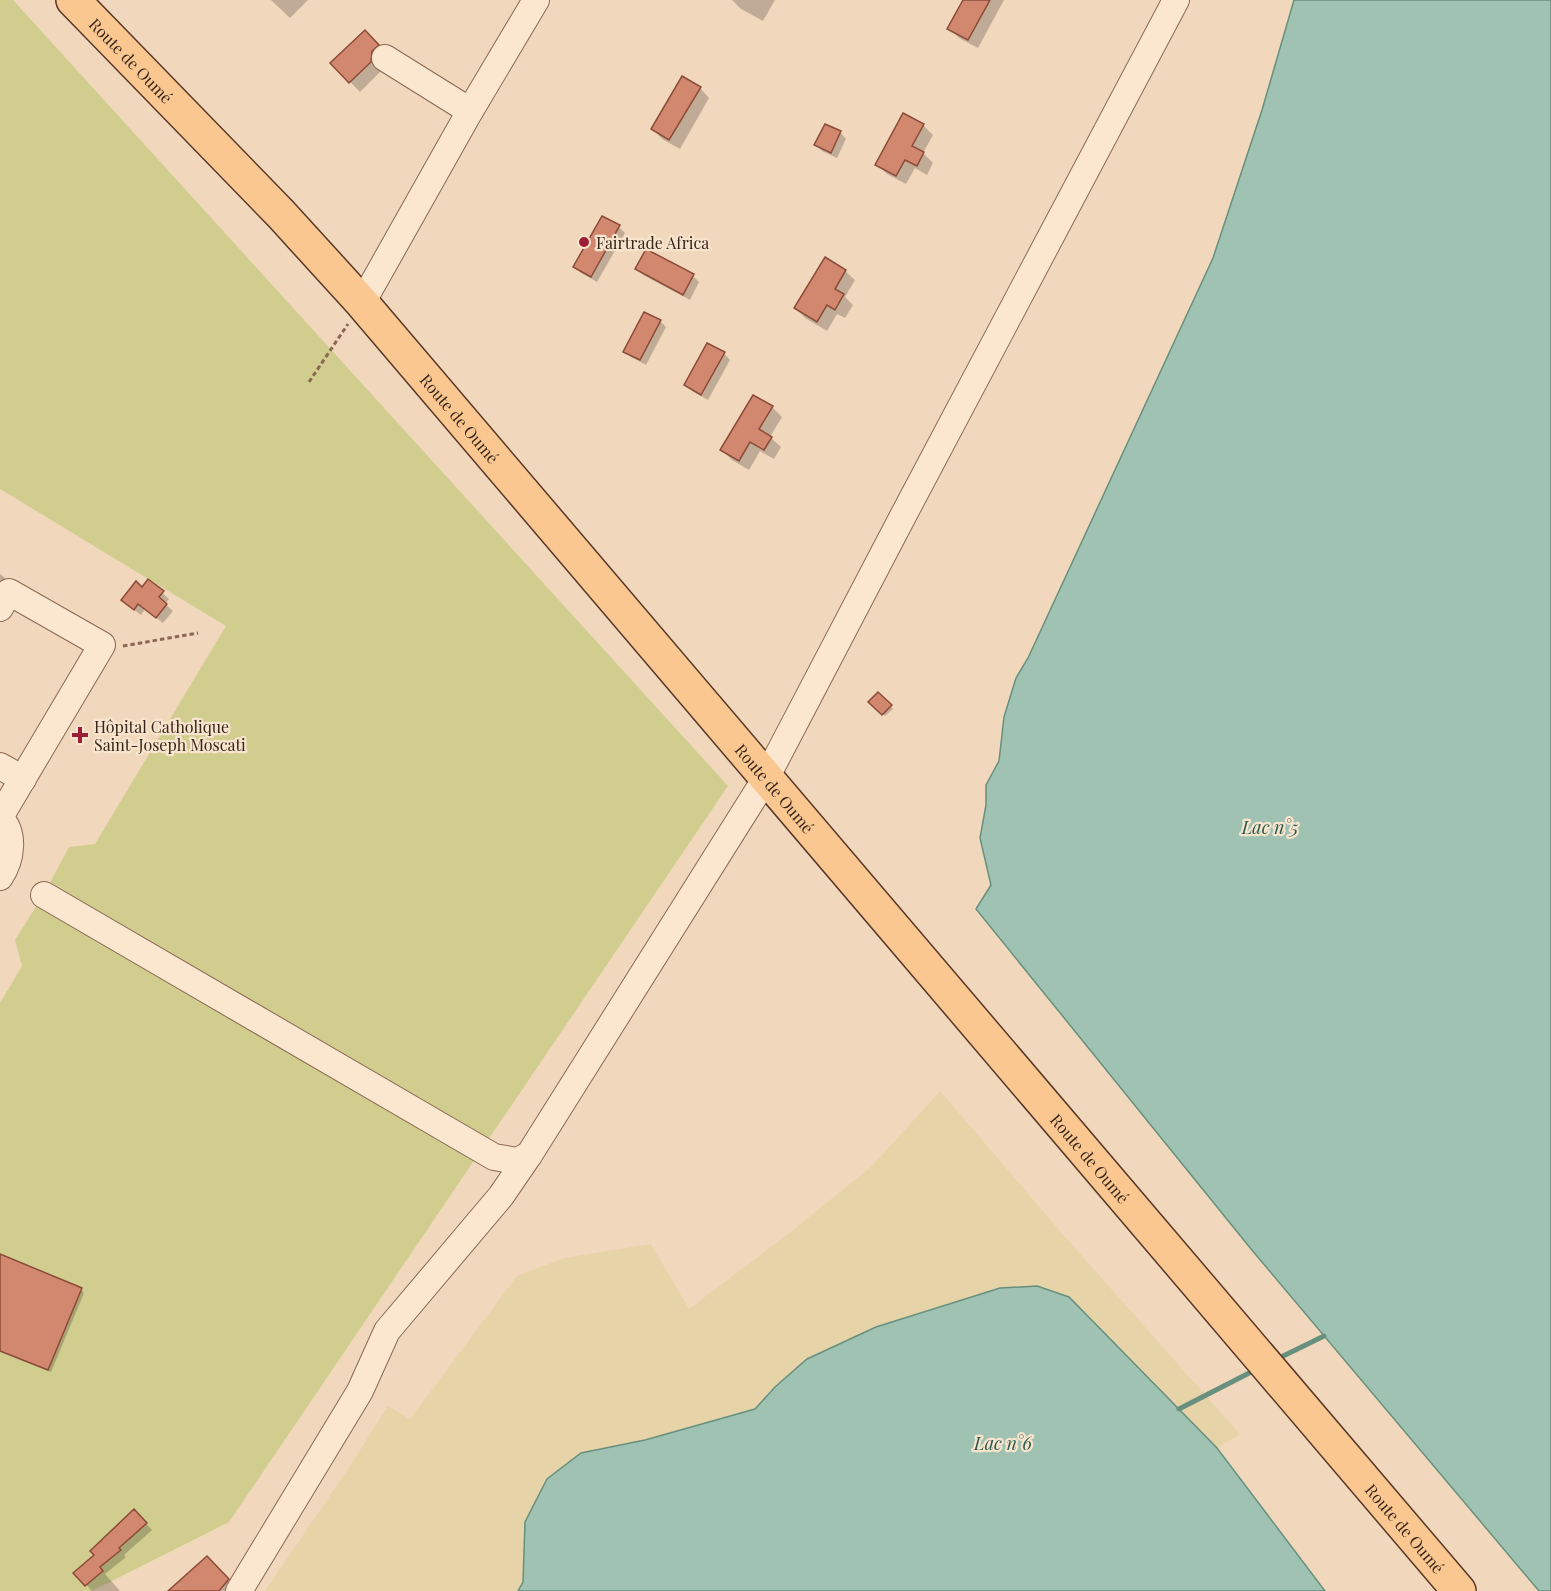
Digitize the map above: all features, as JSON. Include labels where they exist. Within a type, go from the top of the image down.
[{"type":"main road","name":"Route de Oumé","points":[[73,0],[280,214],[362,303],[1460,1591]]},
{"type":"street","points":[[362,303],[470,111],[536,0]]},
{"type":"street","points":[[239,1591],[360,1391],[387,1331],[501,1196],[766,778],[1176,0]]},
{"type":"street","points":[[385,58],[470,111]]},
{"type":"street","points":[[0,608],[9,592],[102,645],[0,817],[9,827],[11,843],[7,862],[0,877]]},
{"type":"street","points":[[0,766],[23,779]]},
{"type":"street","points":[[44,894],[494,1157],[518,1161],[529,1155]]},
{"type":"path","points":[[309,382],[362,303]]},
{"type":"path","points":[[99,650],[198,633]]},
{"type":"shaded area","points":[[0,0],[13,0],[728,786],[229,1522],[92,1591],[0,1591],[0,1003],[22,966],[15,940],[44,894],[69,847],[95,844],[226,626],[0,489]]},
{"type":"shaded area","points":[[940,1091],[1065,1237],[1240,1434],[1217,1448],[1069,1297],[1000,1288],[876,1327],[807,1359],[775,1387],[755,1409],[645,1440],[581,1453],[525,1521],[523,1582],[518,1591],[265,1591],[388,1406],[410,1419],[517,1276],[564,1258],[651,1244],[689,1309],[783,1238],[872,1166]]},
{"type":"water","name":"Lac n°5","points":[[1294,0],[1551,0],[1551,1591],[1539,1591],[1251,1249],[976,909],[991,885],[980,838],[986,805],[986,785],[999,761],[1004,717],[1016,678],[1028,658],[1213,258],[1262,110]]},
{"type":"water","name":"Lac n°6","points":[[1037,1286],[1069,1297],[1217,1448],[1325,1591],[518,1591],[523,1582],[525,1522],[547,1479],[581,1453],[645,1440],[755,1409],[775,1387],[807,1359],[876,1327],[1000,1288]]},
{"type":"building","points":[[963,0],[990,0],[968,40],[947,29]]},
{"type":"building","points":[[365,30],[379,45],[372,51],[371,62],[349,83],[330,63]]},
{"type":"building","points":[[682,76],[701,87],[669,140],[651,129]]},
{"type":"building","points":[[903,113],[924,124],[912,146],[924,152],[917,166],[905,160],[896,176],[875,165]]},
{"type":"building","points":[[825,124],[841,131],[831,153],[814,145]]},
{"type":"building","points":[[602,216],[620,225],[591,277],[573,267]]},
{"type":"building","points":[[646,249],[694,274],[683,295],[635,269]]},
{"type":"building","points":[[825,257],[846,270],[835,289],[844,294],[835,310],[827,305],[817,322],[794,308]]},
{"type":"building","points":[[644,312],[661,320],[640,360],[623,352]]},
{"type":"building","points":[[707,343],[725,352],[701,395],[684,385]]},
{"type":"building","points":[[753,395],[773,406],[759,429],[772,437],[764,450],[750,442],[739,461],[720,450]]},
{"type":"building","points":[[148,579],[164,591],[159,597],[167,604],[156,618],[138,604],[134,610],[121,600],[136,581],[142,587]]},
{"type":"building","points":[[878,692],[892,705],[882,715],[868,702]]},
{"type":"building","points":[[0,1254],[82,1288],[48,1370],[0,1351]]},
{"type":"building","points":[[134,1509],[147,1523],[119,1548],[121,1550],[100,1567],[103,1571],[85,1586],[73,1573],[94,1555],[90,1551]]},
{"type":"building","points":[[207,1556],[229,1579],[219,1591],[168,1591]]},
{"type":"waterway","points":[[1277,1359],[1324,1336]]},
{"type":"waterway","points":[[1179,1409],[1255,1370]]},
{"type":"place","name":"Fairtrade Africa","points":[[584,242]]},
{"type":"place","name":"Hôpital Catholique Saint-Joseph Moscati","points":[[80,735]]}]
